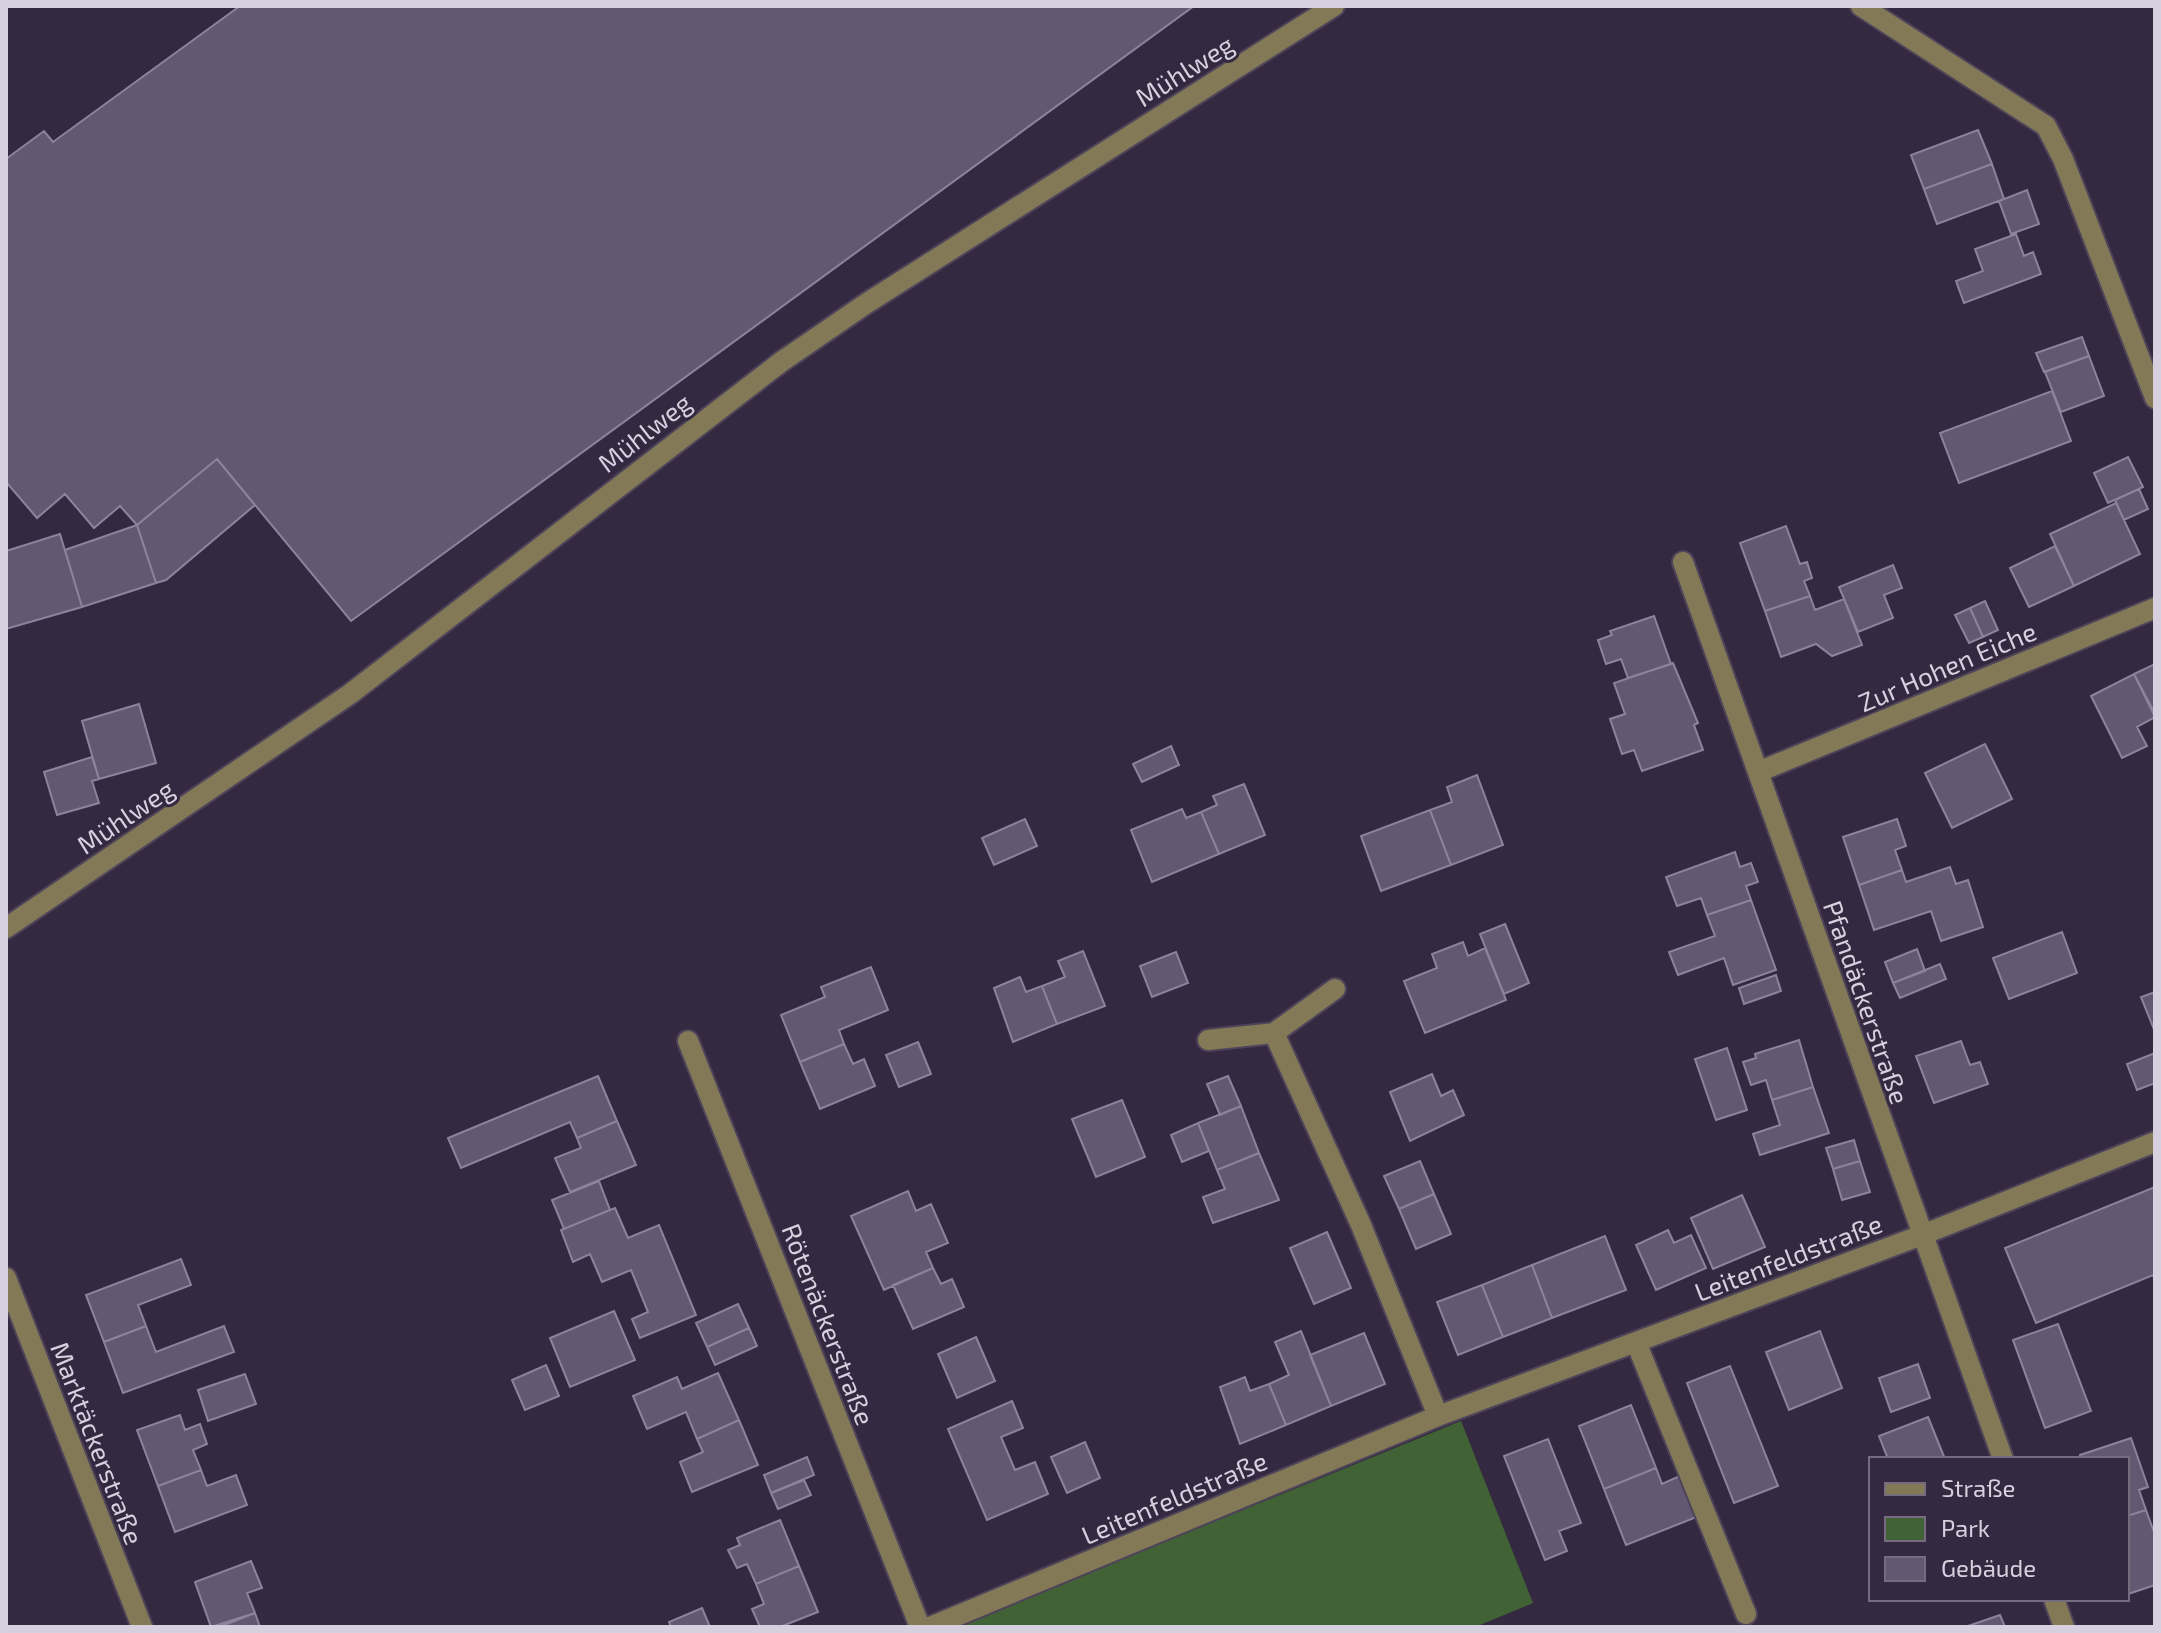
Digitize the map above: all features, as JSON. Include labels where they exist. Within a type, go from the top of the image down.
[{"type":"street","name":"Mühlweg","points":[[6,928],[350,694],[729,399],[830,328],[1334,6]]},
{"type":"street","points":[[1861,6],[2046,126],[2063,159],[2155,398]]},
{"type":"street","name":"Pfandäckerstraße","points":[[1683,562],[2002,1457]]},
{"type":"street","name":"Zur Hohen Eiche","points":[[1758,772],[2155,608]]},
{"type":"street","points":[[1208,1040],[1274,1033],[1335,989]]},
{"type":"street","points":[[1274,1033],[1361,1225],[1438,1416]]},
{"type":"street","name":"Rötenäckerstraße","points":[[688,1041],[920,1627]]},
{"type":"street","name":"Leitenfeldstraße","points":[[930,1627],[1438,1416],[1922,1235],[2155,1142]]},
{"type":"street","name":"Marktäckerstraße","points":[[6,1278],[142,1627]]},
{"type":"street","points":[[1636,1342],[1746,1614]]},
{"type":"street","points":[[2055,1601],[2064,1627]]},
{"type":"green space","points":[[1461,1421],[1533,1603],[1475,1627],[956,1627]]},
{"type":"building","points":[[240,6],[1194,6],[351,621],[217,459],[137,525],[120,506],[94,528],[65,494],[37,518],[6,482],[6,159],[44,131],[53,142]]},
{"type":"building","points":[[1978,130],[1992,164],[1924,189],[1911,155]]},
{"type":"building","points":[[1992,164],[2004,199],[1937,224],[1924,189]]},
{"type":"building","points":[[2027,190],[2039,224],[2011,234],[1999,201]]},
{"type":"building","points":[[2016,234],[2024,256],[2033,252],[2041,274],[1964,303],[1956,281],[1983,271],[1975,249]]},
{"type":"building","points":[[2082,337],[2089,356],[2044,372],[2036,353]]},
{"type":"building","points":[[2089,356],[2104,396],[2061,412],[2045,372]]},
{"type":"building","points":[[2052,391],[2071,441],[1959,483],[1940,433]]},
{"type":"building","points":[[2128,457],[2143,487],[2108,503],[2094,473]]},
{"type":"building","points":[[217,459],[255,505],[166,580],[156,583],[137,525]]},
{"type":"building","points":[[2139,489],[2148,509],[2124,520],[2115,500]]},
{"type":"building","points":[[2116,503],[2140,554],[2074,586],[2050,534]]},
{"type":"building","points":[[137,525],[156,583],[82,607],[65,550]]},
{"type":"building","points":[[1786,526],[1800,564],[1807,562],[1812,578],[1804,581],[1810,596],[1765,611],[1740,543]]},
{"type":"building","points":[[60,534],[82,607],[6,629],[6,551]]},
{"type":"building","points":[[2055,546],[2074,586],[2029,607],[2010,568]]},
{"type":"building","points":[[1893,565],[1902,588],[1884,595],[1893,618],[1858,632],[1839,587]]},
{"type":"building","points":[[1810,596],[1815,610],[1844,599],[1862,645],[1832,656],[1816,644],[1781,657],[1765,611]]},
{"type":"building","points":[[1985,601],[1998,630],[1983,637],[1970,608]]},
{"type":"building","points":[[1970,608],[1983,637],[1969,643],[1955,615]]},
{"type":"building","points":[[1654,616],[1671,664],[1628,678],[1621,659],[1606,664],[1598,640],[1612,635],[1610,631]]},
{"type":"building","points":[[1673,663],[1698,723],[1694,725],[1703,750],[1642,771],[1634,750],[1622,754],[1610,719],[1625,714],[1614,683]]},
{"type":"building","points":[[2155,664],[2155,714],[2134,674]]},
{"type":"building","points":[[2134,674],[2155,717],[2137,727],[2147,746],[2122,758],[2091,696]]},
{"type":"building","points":[[139,704],[156,763],[99,779],[82,721]]},
{"type":"building","points":[[1985,744],[2012,799],[1952,828],[1925,773]]},
{"type":"building","points":[[1171,746],[1179,765],[1142,782],[1133,764]]},
{"type":"building","points":[[92,757],[99,779],[92,781],[99,803],[57,815],[44,772]]},
{"type":"building","points":[[1477,775],[1503,845],[1451,865],[1430,810],[1452,802],[1447,787]]},
{"type":"building","points":[[1244,784],[1265,835],[1219,854],[1201,812],[1217,805],[1213,796]]},
{"type":"building","points":[[1182,809],[1186,818],[1201,812],[1219,854],[1152,882],[1131,830]]},
{"type":"building","points":[[1430,810],[1451,865],[1381,891],[1361,836]]},
{"type":"building","points":[[1025,819],[1037,846],[994,865],[982,838]]},
{"type":"building","points":[[1897,819],[1906,846],[1895,850],[1902,870],[1859,885],[1843,837]]},
{"type":"building","points":[[1735,852],[1740,867],[1751,863],[1758,882],[1746,886],[1751,900],[1707,915],[1701,898],[1677,906],[1666,877]]},
{"type":"building","points":[[1950,867],[1956,884],[1968,880],[1983,927],[1941,941],[1931,911],[1874,930],[1859,885],[1902,870],[1906,882]]},
{"type":"building","points":[[1751,900],[1776,970],[1733,985],[1724,958],[1678,975],[1669,952],[1715,936],[1707,915]]},
{"type":"building","points":[[1505,924],[1529,983],[1504,994],[1480,934]]},
{"type":"building","points":[[2062,932],[2077,973],[2009,999],[1993,958]]},
{"type":"building","points":[[1463,942],[1468,956],[1485,948],[1506,1000],[1425,1033],[1404,981],[1437,968],[1432,954]]},
{"type":"building","points":[[1917,949],[1925,971],[1893,983],[1885,962]]},
{"type":"building","points":[[1083,951],[1105,1006],[1057,1024],[1042,986],[1065,977],[1058,961]]},
{"type":"building","points":[[1176,952],[1188,983],[1152,997],[1140,966]]},
{"type":"building","points":[[1940,964],[1946,979],[1900,998],[1893,983]]},
{"type":"building","points":[[871,967],[888,1010],[839,1030],[844,1044],[800,1062],[781,1015],[825,997],[821,987]]},
{"type":"building","points":[[1776,975],[1781,991],[1744,1004],[1739,988]]},
{"type":"building","points":[[1020,977],[1026,992],[1042,986],[1057,1024],[1013,1042],[994,988]]},
{"type":"building","points":[[2155,992],[2155,1032],[2141,997]]},
{"type":"building","points":[[1799,1040],[1813,1087],[1772,1100],[1766,1080],[1751,1085],[1743,1062],[1756,1058],[1755,1054]]},
{"type":"building","points":[[1961,1041],[1970,1065],[1980,1062],[1988,1084],[1934,1103],[1916,1056]]},
{"type":"building","points":[[918,1042],[931,1074],[899,1087],[886,1055]]},
{"type":"building","points":[[844,1044],[853,1064],[864,1059],[875,1086],[820,1109],[800,1062]]},
{"type":"building","points":[[1727,1048],[1747,1110],[1716,1120],[1695,1059]]},
{"type":"building","points":[[2155,1053],[2155,1083],[2137,1090],[2127,1064]]},
{"type":"building","points":[[1432,1074],[1441,1096],[1453,1090],[1464,1115],[1410,1141],[1390,1092]]},
{"type":"building","points":[[598,1076],[617,1121],[577,1138],[570,1122],[461,1168],[448,1138]]},
{"type":"building","points":[[1228,1076],[1241,1106],[1220,1115],[1207,1084]]},
{"type":"building","points":[[1813,1087],[1829,1133],[1760,1155],[1753,1134],[1780,1125],[1772,1100]]},
{"type":"building","points":[[1122,1100],[1145,1157],[1096,1177],[1072,1119]]},
{"type":"building","points":[[1241,1106],[1259,1153],[1217,1170],[1198,1123]]},
{"type":"building","points":[[617,1121],[636,1165],[570,1192],[555,1158],[581,1148],[577,1138]]},
{"type":"building","points":[[1198,1123],[1209,1151],[1182,1162],[1171,1135]]},
{"type":"building","points":[[1854,1140],[1860,1161],[1833,1169],[1826,1148]]},
{"type":"building","points":[[1259,1153],[1279,1200],[1213,1223],[1203,1197],[1225,1189],[1217,1170]]},
{"type":"building","points":[[1420,1161],[1434,1194],[1399,1209],[1384,1176]]},
{"type":"building","points":[[1860,1161],[1870,1192],[1842,1200],[1833,1169]]},
{"type":"building","points":[[599,1181],[610,1210],[564,1229],[552,1200]]},
{"type":"building","points":[[2155,1187],[2155,1281],[2153,1275],[2036,1323],[2005,1248]]},
{"type":"building","points":[[908,1191],[916,1211],[931,1204],[948,1243],[926,1252],[933,1268],[884,1290],[851,1216]]},
{"type":"building","points":[[1434,1194],[1451,1234],[1416,1249],[1399,1209]]},
{"type":"building","points":[[1742,1195],[1765,1247],[1713,1269],[1691,1218]]},
{"type":"building","points":[[615,1208],[628,1238],[659,1225],[696,1315],[640,1338],[632,1319],[648,1312],[631,1270],[602,1282],[590,1254],[573,1262],[561,1230]]},
{"type":"building","points":[[1668,1230],[1674,1243],[1691,1235],[1706,1268],[1656,1290],[1636,1245]]},
{"type":"building","points":[[1327,1232],[1351,1288],[1314,1304],[1290,1248]]},
{"type":"building","points":[[1605,1236],[1626,1290],[1552,1318],[1532,1265]]},
{"type":"building","points":[[181,1259],[191,1285],[138,1305],[146,1326],[104,1342],[86,1295]]},
{"type":"building","points":[[1532,1265],[1552,1318],[1503,1337],[1482,1285]]},
{"type":"building","points":[[933,1268],[941,1284],[952,1279],[964,1307],[913,1329],[893,1285]]},
{"type":"building","points":[[1482,1285],[1503,1337],[1458,1355],[1437,1302]]},
{"type":"building","points":[[738,1304],[749,1328],[707,1347],[696,1323]]},
{"type":"building","points":[[614,1311],[635,1360],[570,1387],[550,1338]]},
{"type":"building","points":[[2058,1324],[2091,1411],[2045,1428],[2013,1340]]},
{"type":"building","points":[[146,1326],[156,1352],[224,1326],[234,1352],[123,1393],[104,1342]]},
{"type":"building","points":[[749,1328],[757,1346],[715,1365],[707,1347]]},
{"type":"building","points":[[1301,1331],[1331,1406],[1286,1425],[1269,1384],[1289,1375],[1275,1342]]},
{"type":"building","points":[[1820,1331],[1842,1388],[1789,1410],[1766,1352]]},
{"type":"building","points":[[1364,1333],[1385,1384],[1331,1406],[1310,1355]]},
{"type":"building","points":[[976,1337],[995,1381],[957,1398],[938,1354]]},
{"type":"building","points":[[1918,1364],[1930,1398],[1891,1412],[1879,1378]]},
{"type":"building","points":[[546,1365],[559,1396],[525,1410],[512,1380]]},
{"type":"building","points":[[1730,1366],[1778,1486],[1734,1503],[1687,1383]]},
{"type":"building","points":[[718,1373],[739,1420],[697,1439],[686,1412],[647,1429],[633,1396],[677,1377],[682,1389]]},
{"type":"building","points":[[245,1374],[256,1404],[208,1421],[198,1390]]},
{"type":"building","points":[[1245,1377],[1250,1391],[1269,1384],[1286,1425],[1240,1444],[1220,1387]]},
{"type":"building","points":[[1012,1401],[1023,1428],[1001,1437],[1015,1470],[1035,1462],[1048,1494],[987,1520],[948,1429]]},
{"type":"building","points":[[1631,1405],[1656,1468],[1604,1489],[1579,1426]]},
{"type":"building","points":[[180,1415],[185,1430],[200,1424],[207,1444],[193,1450],[201,1470],[158,1486],[137,1430]]},
{"type":"building","points":[[1928,1417],[1944,1457],[1887,1457],[1879,1436]]},
{"type":"building","points":[[739,1420],[758,1465],[692,1492],[680,1462],[703,1452],[697,1439]]},
{"type":"building","points":[[2131,1438],[2148,1487],[2139,1490],[2146,1510],[2129,1515],[2129,1457],[2080,1455]]},
{"type":"building","points":[[1548,1439],[1581,1523],[1559,1531],[1567,1551],[1545,1560],[1504,1456]]},
{"type":"building","points":[[1085,1442],[1100,1478],[1067,1493],[1051,1457]]},
{"type":"building","points":[[807,1457],[814,1475],[771,1493],[764,1475]]},
{"type":"building","points":[[1656,1468],[1662,1484],[1682,1475],[1699,1516],[1626,1545],[1604,1489]]},
{"type":"building","points":[[201,1470],[207,1486],[236,1475],[247,1505],[175,1532],[158,1486]]},
{"type":"building","points":[[804,1480],[811,1495],[778,1509],[771,1493]]},
{"type":"building","points":[[2146,1510],[2155,1535],[2155,1585],[2129,1594],[2129,1515]]},
{"type":"building","points":[[780,1520],[799,1566],[756,1584],[747,1564],[737,1568],[728,1550],[740,1545],[737,1538]]},
{"type":"building","points":[[251,1561],[262,1588],[247,1593],[255,1613],[211,1627],[195,1582]]},
{"type":"building","points":[[799,1566],[818,1612],[780,1627],[760,1627],[752,1609],[764,1604],[756,1584]]},
{"type":"building","points":[[702,1608],[710,1627],[671,1627],[669,1622]]},
{"type":"building","points":[[255,1613],[260,1627],[219,1627]]},
{"type":"building","points":[[2000,1615],[2005,1627],[1965,1627]]}]
